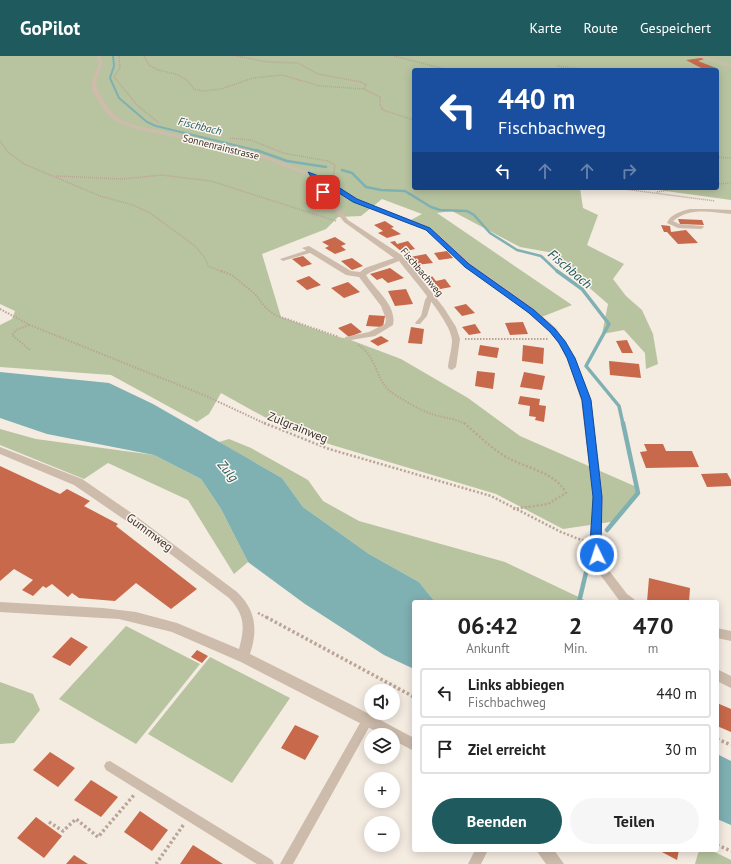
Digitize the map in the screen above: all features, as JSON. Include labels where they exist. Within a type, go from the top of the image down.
[{"type":"street","name":"Sonnenrainstrasse","points":[[98,56],[101,63],[94,81],[95,91],[107,110],[117,120],[135,127],[245,150],[322,179],[355,201],[417,224],[433,232],[467,265],[524,305],[558,336],[571,358],[586,400],[598,497],[596,545],[599,565],[623,597],[627,600]]},
{"type":"street","name":"Fischbachweg","points":[[310,174],[346,221],[400,258],[430,296],[455,334],[452,367]]},
{"type":"street","points":[[309,249],[349,273],[362,275],[389,312],[390,323],[387,328],[350,341]]},
{"type":"street","points":[[362,275],[365,271],[400,258]]},
{"type":"street","name":"Gummweg","points":[[0,450],[78,482],[129,516],[233,595],[243,605],[248,617],[250,628],[249,638],[243,657]]},
{"type":"street","points":[[0,607],[122,614],[137,617],[191,634],[243,657],[364,717]]},
{"type":"street","points":[[719,633],[731,636]]},
{"type":"street","points":[[719,677],[731,682]]},
{"type":"street","points":[[370,720],[412,744]]},
{"type":"street","points":[[546,852],[556,864]]},
{"type":"lane","points":[[698,56],[731,66]]},
{"type":"lane","points":[[701,227],[675,225],[670,223],[670,221],[676,216],[691,211],[731,212]]},
{"type":"lane","points":[[283,259],[309,249]]},
{"type":"lane","points":[[418,323],[425,316],[427,300],[430,296]]},
{"type":"lane","points":[[286,864],[367,720]]},
{"type":"lane","points":[[110,766],[268,864]]},
{"type":"lane","points":[[474,864],[481,852]]},
{"type":"path","points":[[119,56],[120,68],[114,76],[138,106],[162,125]]},
{"type":"path","points":[[144,56],[149,65],[158,70],[176,74],[187,80],[194,89],[203,91],[222,89],[253,78],[276,75],[293,77],[320,86],[364,89],[377,94],[380,97],[380,105],[384,110],[412,119]]},
{"type":"path","points":[[236,56],[268,62],[298,63],[313,73],[362,82],[366,85],[364,89]]},
{"type":"path","points":[[394,56],[440,68]]},
{"type":"path","points":[[562,68],[557,66],[575,68]]},
{"type":"path","points":[[0,141],[8,152],[24,164],[100,196],[133,205],[150,214],[195,246],[205,258],[208,266],[232,275],[255,294],[266,308],[275,315],[350,341],[366,350],[374,360],[384,386],[392,393],[430,414],[463,423],[488,444],[508,458],[540,472],[562,485],[566,493],[558,500],[544,506],[513,509]]},
{"type":"path","points":[[719,157],[731,158]]},
{"type":"path","points":[[55,176],[123,179],[161,175],[211,181],[330,221],[346,221]]},
{"type":"path","points":[[719,184],[731,183]]},
{"type":"path","points":[[634,190],[715,201]]},
{"type":"path","points":[[653,192],[668,190]]},
{"type":"path","name":"Zulgrainweg","points":[[0,309],[30,325],[206,396],[282,432],[329,449],[491,496],[513,509],[561,532],[596,545]]},
{"type":"path","points":[[30,325],[16,330],[12,335],[30,350]]},
{"type":"path","points":[[460,339],[552,339]]},
{"type":"path","points":[[243,605],[412,696]]},
{"type":"path","points":[[719,740],[731,745]]},
{"type":"path","points":[[49,822],[63,832],[76,819],[98,837],[142,786]]},
{"type":"path","points":[[156,864],[190,816]]},
{"type":"path","points":[[719,846],[731,851]]},
{"type":"green space","points":[[0,56],[731,56],[731,200],[658,190],[719,190],[719,68],[412,68],[412,190],[580,190],[583,208],[598,215],[587,245],[624,264],[613,279],[626,296],[642,310],[653,334],[658,364],[646,369],[645,353],[624,330],[602,334],[608,304],[569,270],[554,253],[520,247],[452,211],[437,213],[572,305],[539,318],[490,282],[433,233],[409,221],[422,214],[382,199],[361,216],[338,217],[326,229],[262,254],[281,317],[334,336],[348,339],[401,359],[468,398],[520,436],[639,488],[617,521],[563,529],[496,494],[332,445],[286,429],[221,393],[209,414],[197,422],[111,375],[0,367],[0,325],[12,319],[15,311],[0,304]]},
{"type":"green space","points":[[0,429],[36,439],[154,455],[201,479],[221,509],[248,562],[234,574],[188,500],[108,463],[84,479],[0,445]]},
{"type":"green space","points":[[229,439],[251,448],[308,480],[323,501],[359,521],[505,562],[585,600],[433,600],[419,582],[369,554],[303,507],[282,478],[219,442]]},
{"type":"green space","points":[[126,626],[200,664],[136,744],[59,699]]},
{"type":"green space","points":[[210,657],[290,698],[232,783],[148,734]]},
{"type":"green space","points":[[0,682],[33,694],[40,710],[14,743],[0,744]]},
{"type":"green space","points":[[698,852],[715,852],[731,860],[731,864],[695,864]]},
{"type":"water","name":"Zulg","points":[[0,372],[109,383],[153,404],[282,478],[303,507],[369,554],[419,582],[433,600],[412,600],[412,668],[384,655],[305,604],[248,562],[221,509],[201,479],[154,455],[47,434],[0,418]]},
{"type":"water","points":[[719,755],[731,761],[731,825],[719,820]]},
{"type":"building","points":[[701,58],[704,59],[698,61],[716,68],[701,68],[686,60]]},
{"type":"building","points":[[678,219],[702,220],[704,225],[680,224]]},
{"type":"building","points":[[385,221],[394,227],[391,228],[401,234],[387,238],[378,233],[383,231],[374,225]]},
{"type":"building","points":[[661,225],[670,226],[671,232],[686,230],[698,243],[678,244],[667,232],[664,232]]},
{"type":"building","points":[[335,237],[346,244],[341,246],[346,250],[335,254],[325,248],[329,246],[322,242]]},
{"type":"building","points":[[395,241],[397,244],[408,241],[415,249],[402,252],[390,242]]},
{"type":"building","points":[[447,251],[453,258],[439,260],[434,253]]},
{"type":"building","points":[[426,254],[433,263],[416,265],[410,257]]},
{"type":"building","points":[[303,256],[312,264],[302,267],[292,259]]},
{"type":"building","points":[[352,258],[363,266],[352,270],[341,261]]},
{"type":"building","points":[[390,268],[404,278],[388,283],[382,278],[377,280],[370,274]]},
{"type":"building","points":[[309,276],[321,285],[307,290],[296,281]]},
{"type":"building","points":[[432,276],[436,281],[445,279],[451,287],[435,290],[426,277]]},
{"type":"building","points":[[348,282],[360,292],[344,298],[331,288]]},
{"type":"building","points":[[406,289],[413,304],[395,306],[388,291]]},
{"type":"building","points":[[466,304],[475,313],[462,316],[454,307]]},
{"type":"building","points":[[369,315],[385,316],[383,327],[366,326]]},
{"type":"building","points":[[523,322],[528,334],[510,335],[505,323]]},
{"type":"building","points":[[351,323],[362,332],[349,337],[338,328]]},
{"type":"building","points":[[475,324],[481,333],[469,335],[462,327]]},
{"type":"building","points":[[411,327],[424,329],[422,344],[408,343]]},
{"type":"building","points":[[381,336],[389,341],[378,346],[370,341]]},
{"type":"building","points":[[627,340],[633,353],[622,353],[616,341]]},
{"type":"building","points":[[480,345],[499,348],[497,358],[478,355]]},
{"type":"building","points":[[523,345],[544,348],[543,364],[522,361]]},
{"type":"building","points":[[609,361],[639,364],[641,378],[610,375]]},
{"type":"building","points":[[477,371],[495,373],[493,389],[475,386]]},
{"type":"building","points":[[524,372],[545,376],[542,390],[520,387]]},
{"type":"building","points":[[520,396],[540,399],[539,405],[546,406],[544,422],[535,420],[536,417],[529,416],[530,406],[518,404]]},
{"type":"building","points":[[644,444],[663,444],[666,451],[692,451],[699,467],[646,468],[640,452],[647,451]]},
{"type":"building","points":[[0,466],[60,494],[67,489],[90,501],[84,506],[118,524],[116,526],[197,589],[171,609],[136,583],[115,601],[79,598],[72,593],[68,597],[52,584],[46,588],[43,586],[33,596],[22,590],[33,580],[14,569],[0,581]]},
{"type":"building","points":[[727,473],[731,480],[731,486],[707,487],[701,474]]},
{"type":"building","points":[[649,578],[690,588],[689,600],[647,600]]},
{"type":"building","points":[[71,637],[88,647],[70,666],[52,657]]},
{"type":"building","points":[[197,650],[208,656],[202,663],[191,657]]},
{"type":"building","points":[[719,704],[731,709],[731,732],[719,727]]},
{"type":"building","points":[[295,725],[319,736],[305,760],[281,748]]},
{"type":"building","points":[[50,752],[75,768],[58,787],[33,770]]},
{"type":"building","points":[[91,780],[118,797],[101,817],[74,800]]},
{"type":"building","points":[[140,811],[168,830],[152,851],[124,832]]},
{"type":"building","points":[[36,817],[62,836],[44,858],[17,838]]},
{"type":"building","points":[[193,845],[223,864],[180,864]]},
{"type":"building","points":[[662,852],[679,852],[677,860]]},
{"type":"building","points":[[74,855],[88,864],[66,864]]},
{"type":"waterway","name":"Fischbach","points":[[113,56],[114,66],[110,78],[119,98],[147,122],[156,126],[258,151]]},
{"type":"waterway","name":"Fischbach","points":[[258,151],[287,161],[326,167]]},
{"type":"waterway","name":"Fischbach","points":[[342,170],[352,173],[366,187],[381,190],[405,191],[431,207],[440,210],[467,211],[474,215],[490,233],[517,250],[541,256],[558,272]]},
{"type":"waterway","name":"Fischbach","points":[[557,271],[582,289],[609,324],[586,366],[619,406],[623,424]]},
{"type":"waterway","name":"Fischbach","points":[[607,530],[638,493],[623,423]]},
{"type":"waterway","name":"Fischbach","points":[[579,600],[589,560]]},
{"type":"route","points":[[323,192],[310,174],[322,179],[355,201],[417,224],[433,232],[467,265],[512,296],[553,330],[566,348],[571,358],[586,400],[598,497],[597,555]]}]
